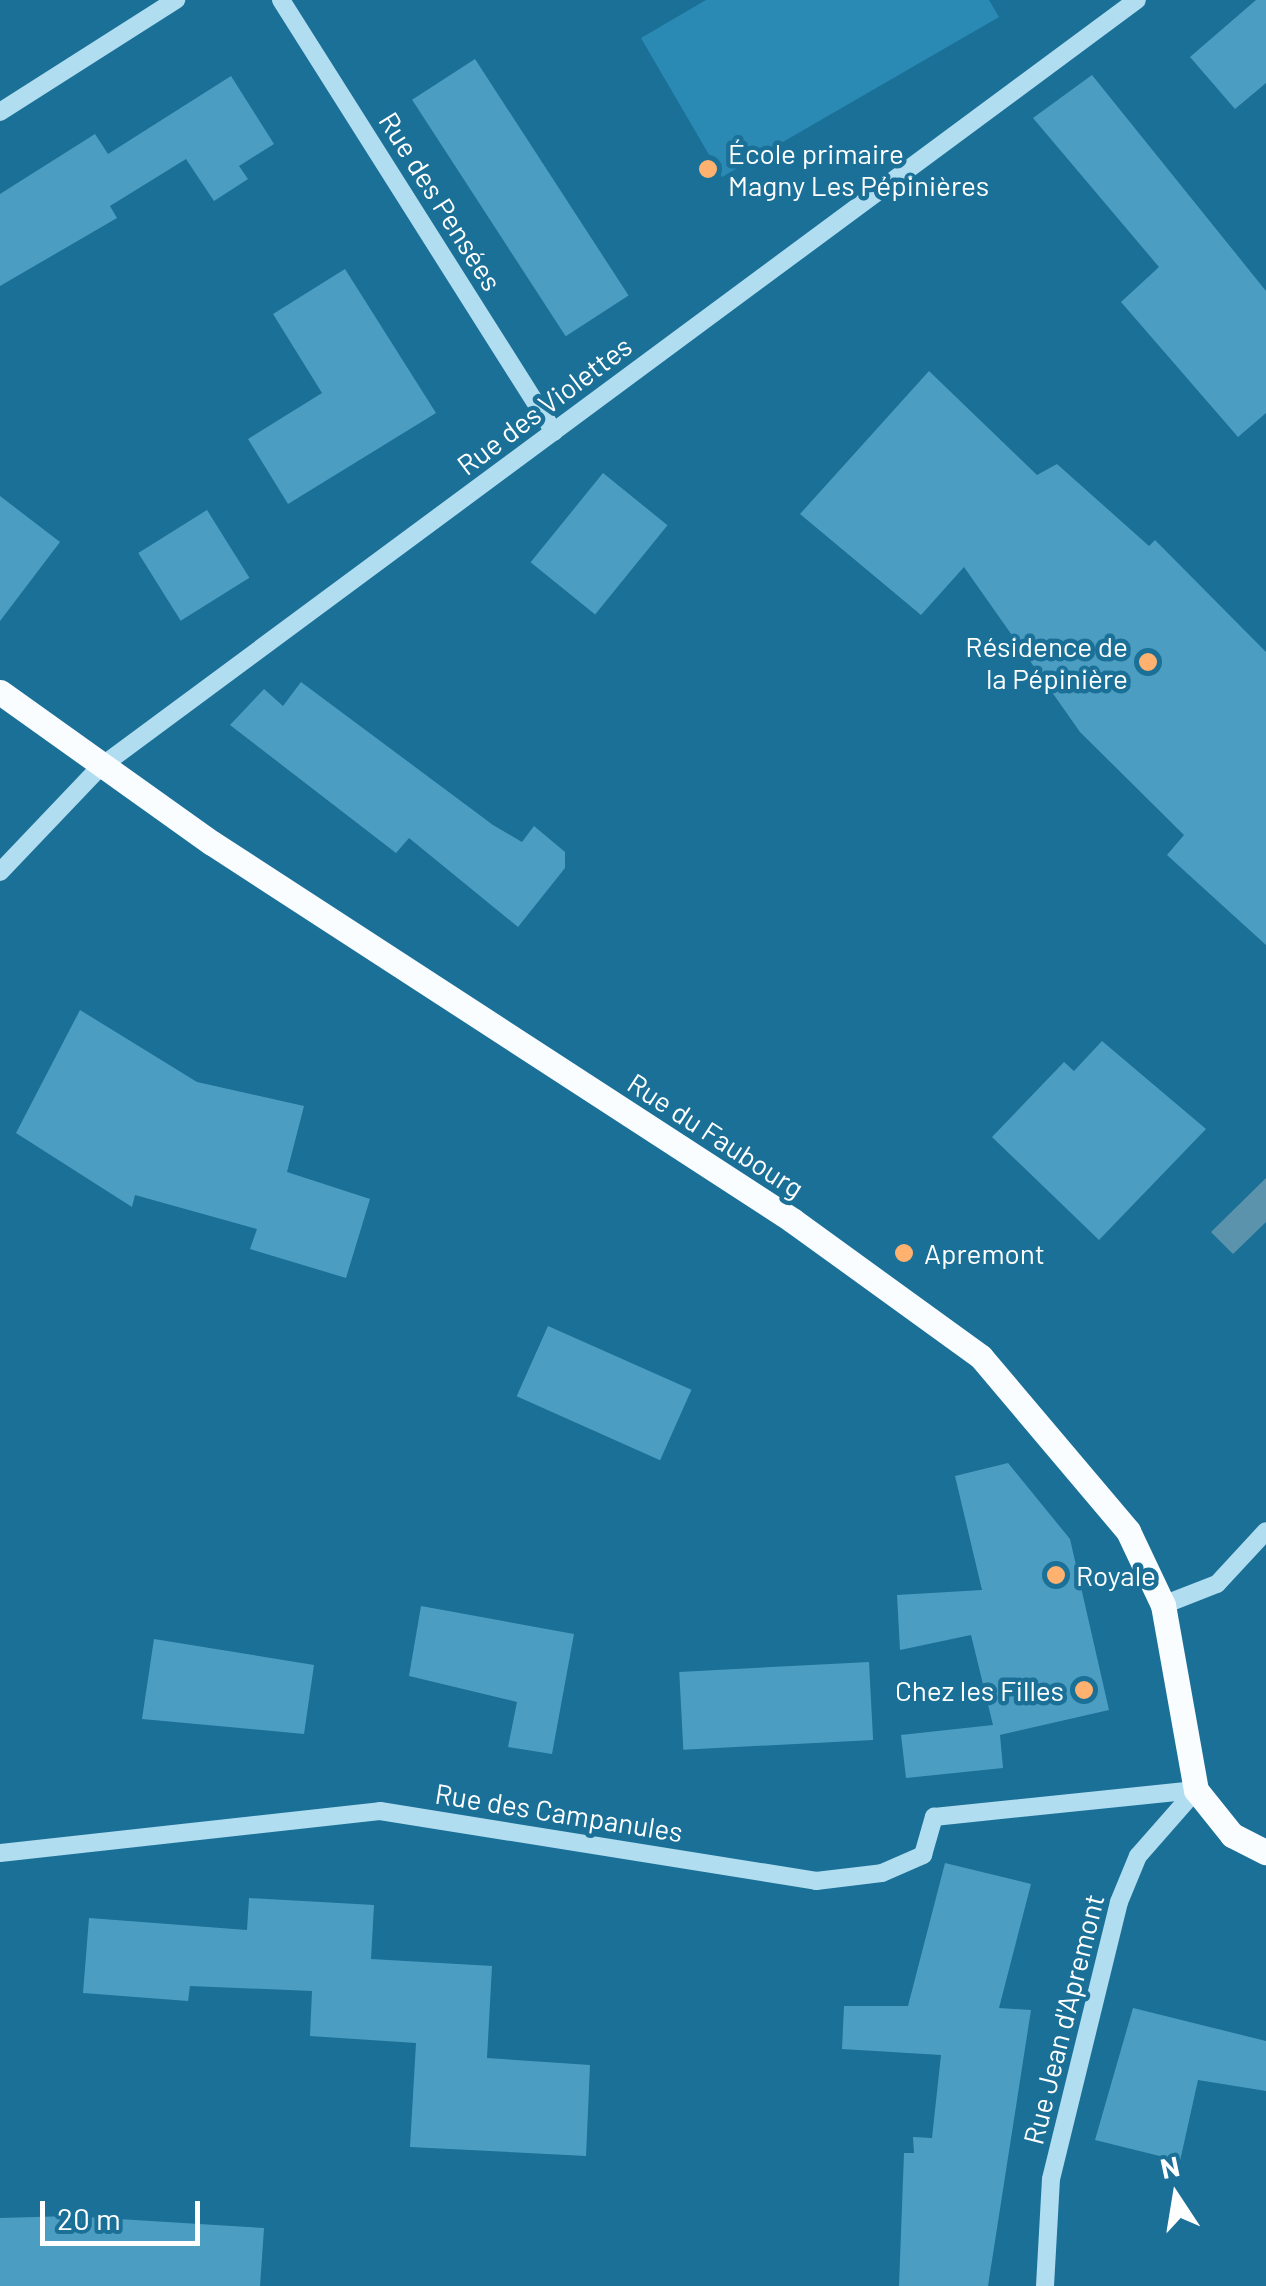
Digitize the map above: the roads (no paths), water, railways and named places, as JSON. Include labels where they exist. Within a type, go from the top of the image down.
[{"type":"main road","name":"Rue du Faubourg","points":[[0,692],[100,768],[792,1220],[981,1358],[1104,1493],[1162,1605],[1196,1790]]},
{"type":"main road","points":[[1196,1790],[1232,1835],[1266,1852]]},
{"type":"street","points":[[0,112],[176,0]]},
{"type":"street","name":"Rue des Pensées","points":[[281,0],[554,432]]},
{"type":"street","name":"Rue des Violettes","points":[[0,872],[100,768],[1137,0]]},
{"type":"street","points":[[1162,1605],[1217,1584],[1266,1531]]},
{"type":"street","name":"Rue des Campanules","points":[[0,1853],[380,1811],[816,1882],[882,1873],[923,1855],[934,1817],[1196,1790]]},
{"type":"street","name":"Rue Jean d'Apremont","points":[[1046,2286],[1051,2179],[1119,1902],[1138,1856],[1196,1790]]},
{"type":"place","name":"École primaire Magny Les Pépinières","points":[[708,169]]},
{"type":"place","name":"Résidence de la Pépinière","points":[[1148,662]]},
{"type":"place","name":"Apremont","points":[[904,1253]]},
{"type":"place","name":"Royale","points":[[1056,1575]]},
{"type":"place","name":"Chez les Filles","points":[[1084,1690]]}]
